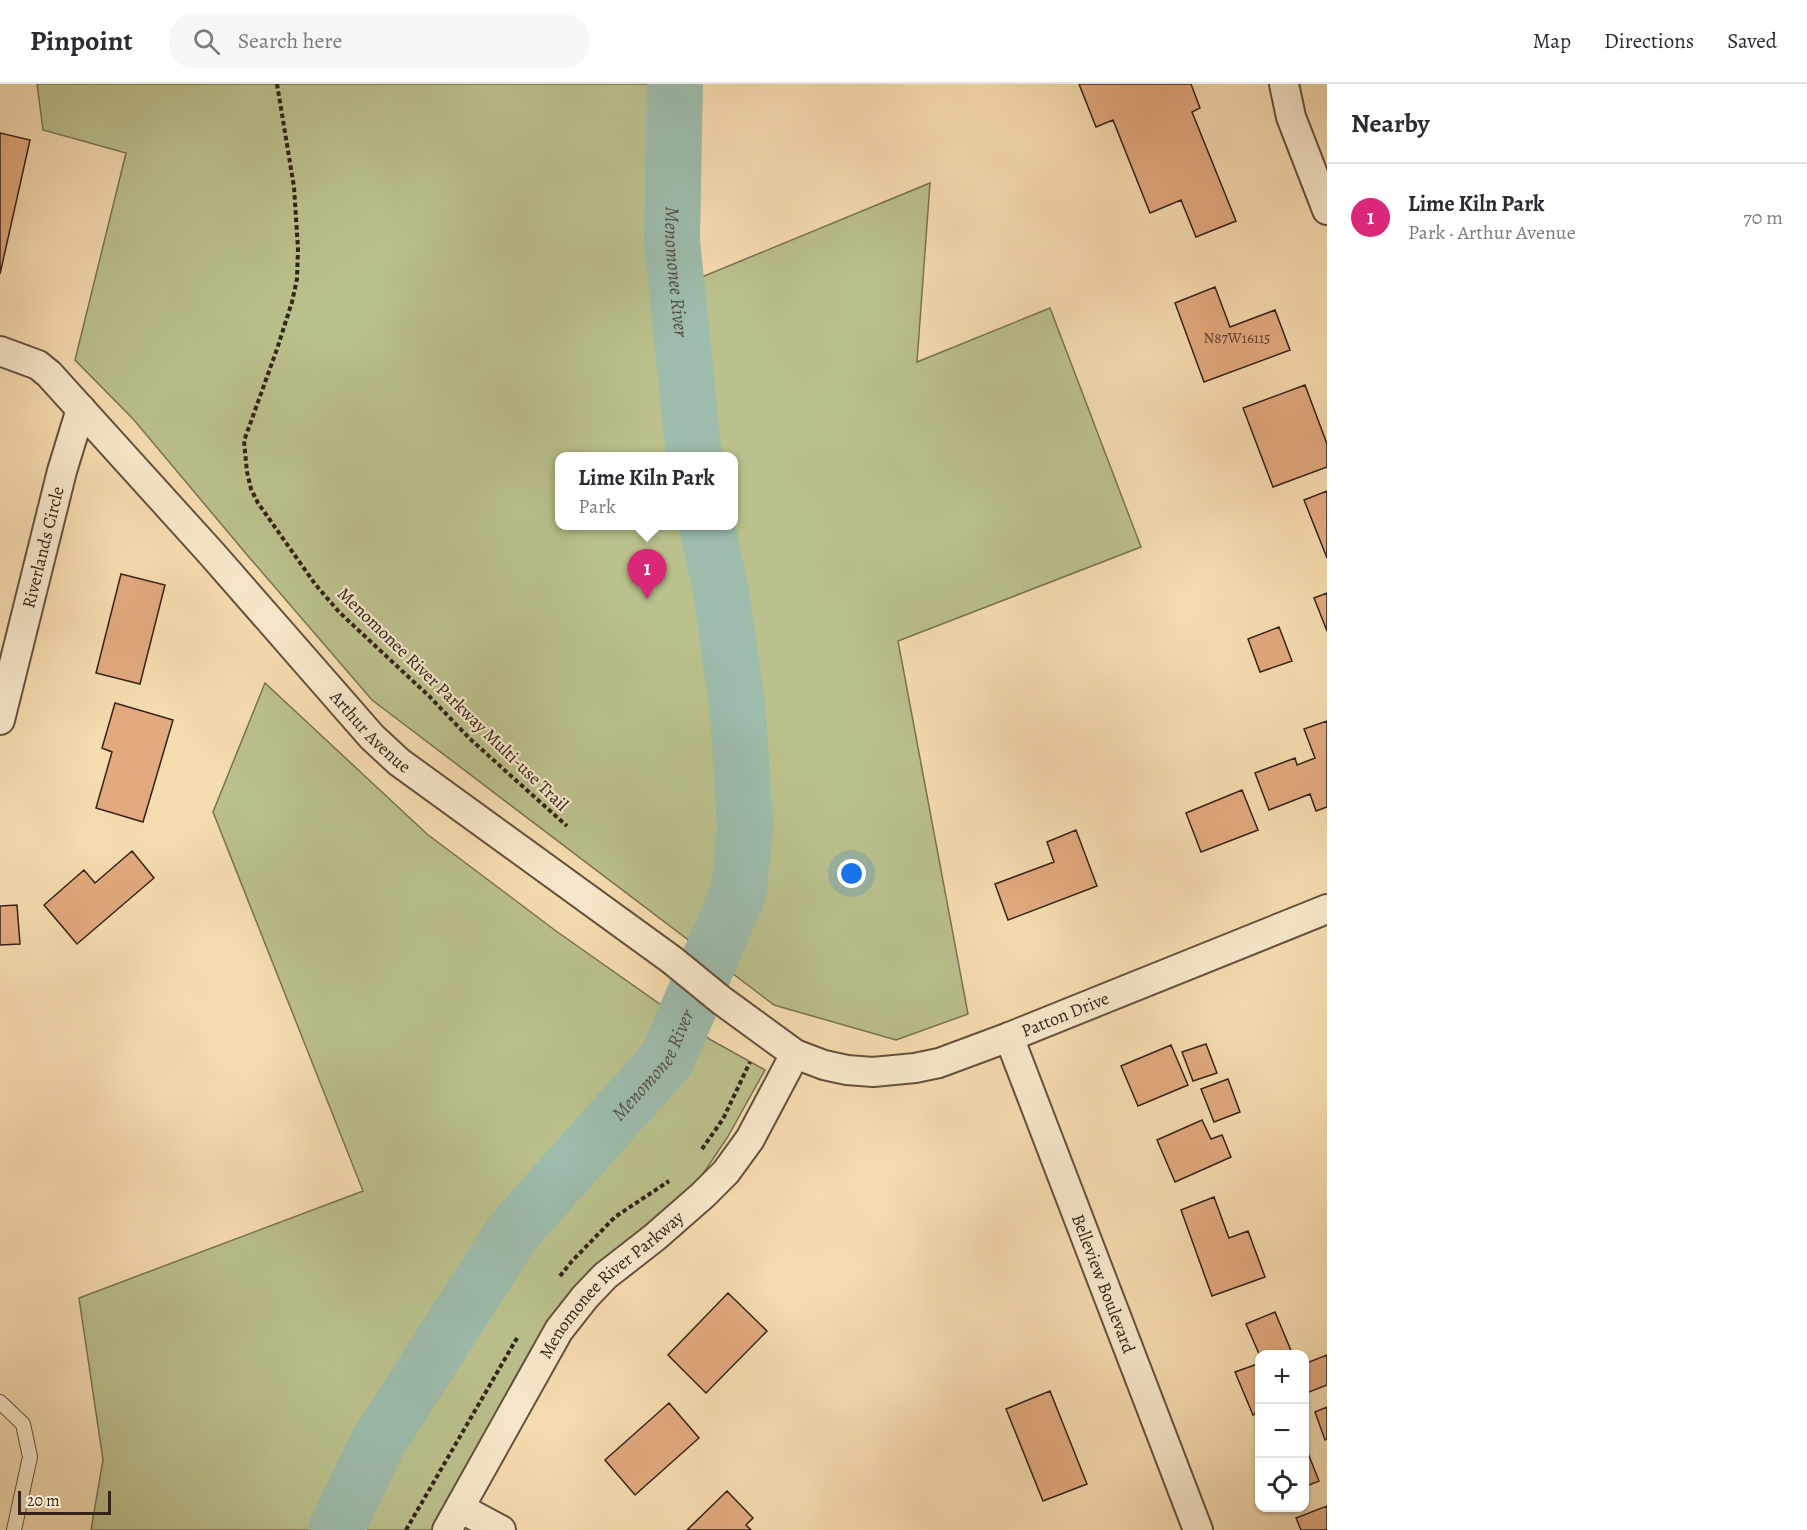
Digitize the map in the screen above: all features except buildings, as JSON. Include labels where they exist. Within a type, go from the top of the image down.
[{"type":"street","points":[[1284,84],[1291,117],[1327,210]]},
{"type":"street","name":"Arthur Avenue","points":[[0,351],[38,365],[49,374],[372,736],[399,762],[672,960],[721,1000],[795,1054]]},
{"type":"street","name":"Riverlands Circle","points":[[0,720],[62,471],[81,409]]},
{"type":"street","name":"Patton Drive","points":[[795,1054],[824,1065],[873,1072],[939,1063],[1327,909]]},
{"type":"street","name":"Belleview Boulevard","points":[[1009,1037],[1198,1530]]},
{"type":"street","name":"Menomonee River Parkway","points":[[454,1519],[559,1330],[605,1276],[663,1230],[726,1172],[750,1139],[795,1054]]},
{"type":"street","points":[[454,1519],[501,1530]]},
{"type":"lane","points":[[0,1402],[23,1424],[30,1457],[14,1530]]},
{"type":"path","name":"Menomonee River Parkway Multi-use Trail","points":[[277,84],[294,187],[298,249],[297,279],[277,348],[244,441],[244,455],[251,489],[271,524],[315,584],[339,612],[429,696],[470,739],[567,826]]},
{"type":"green space","points":[[37,84],[659,84],[650,145],[661,291],[697,279],[930,183],[917,362],[1050,308],[1141,547],[898,641],[968,1014],[896,1040],[774,1005],[372,700],[134,420],[75,360],[126,153],[43,130]]},
{"type":"green space","points":[[265,683],[427,834],[556,931],[711,1040],[765,1070],[727,1138],[692,1190],[576,1289],[434,1530],[91,1530],[103,1460],[79,1298],[363,1191],[213,812]]},
{"type":"waterway","name":"Menomonee River","points":[[675,84],[672,241],[694,452]]},
{"type":"waterway","name":"Menomonee River","points":[[336,1530],[377,1444],[513,1232],[667,1059],[739,891],[745,826],[738,712],[721,592],[708,530]]},
{"type":"place","name":"Lime Kiln Park","points":[[647,599]]}]
